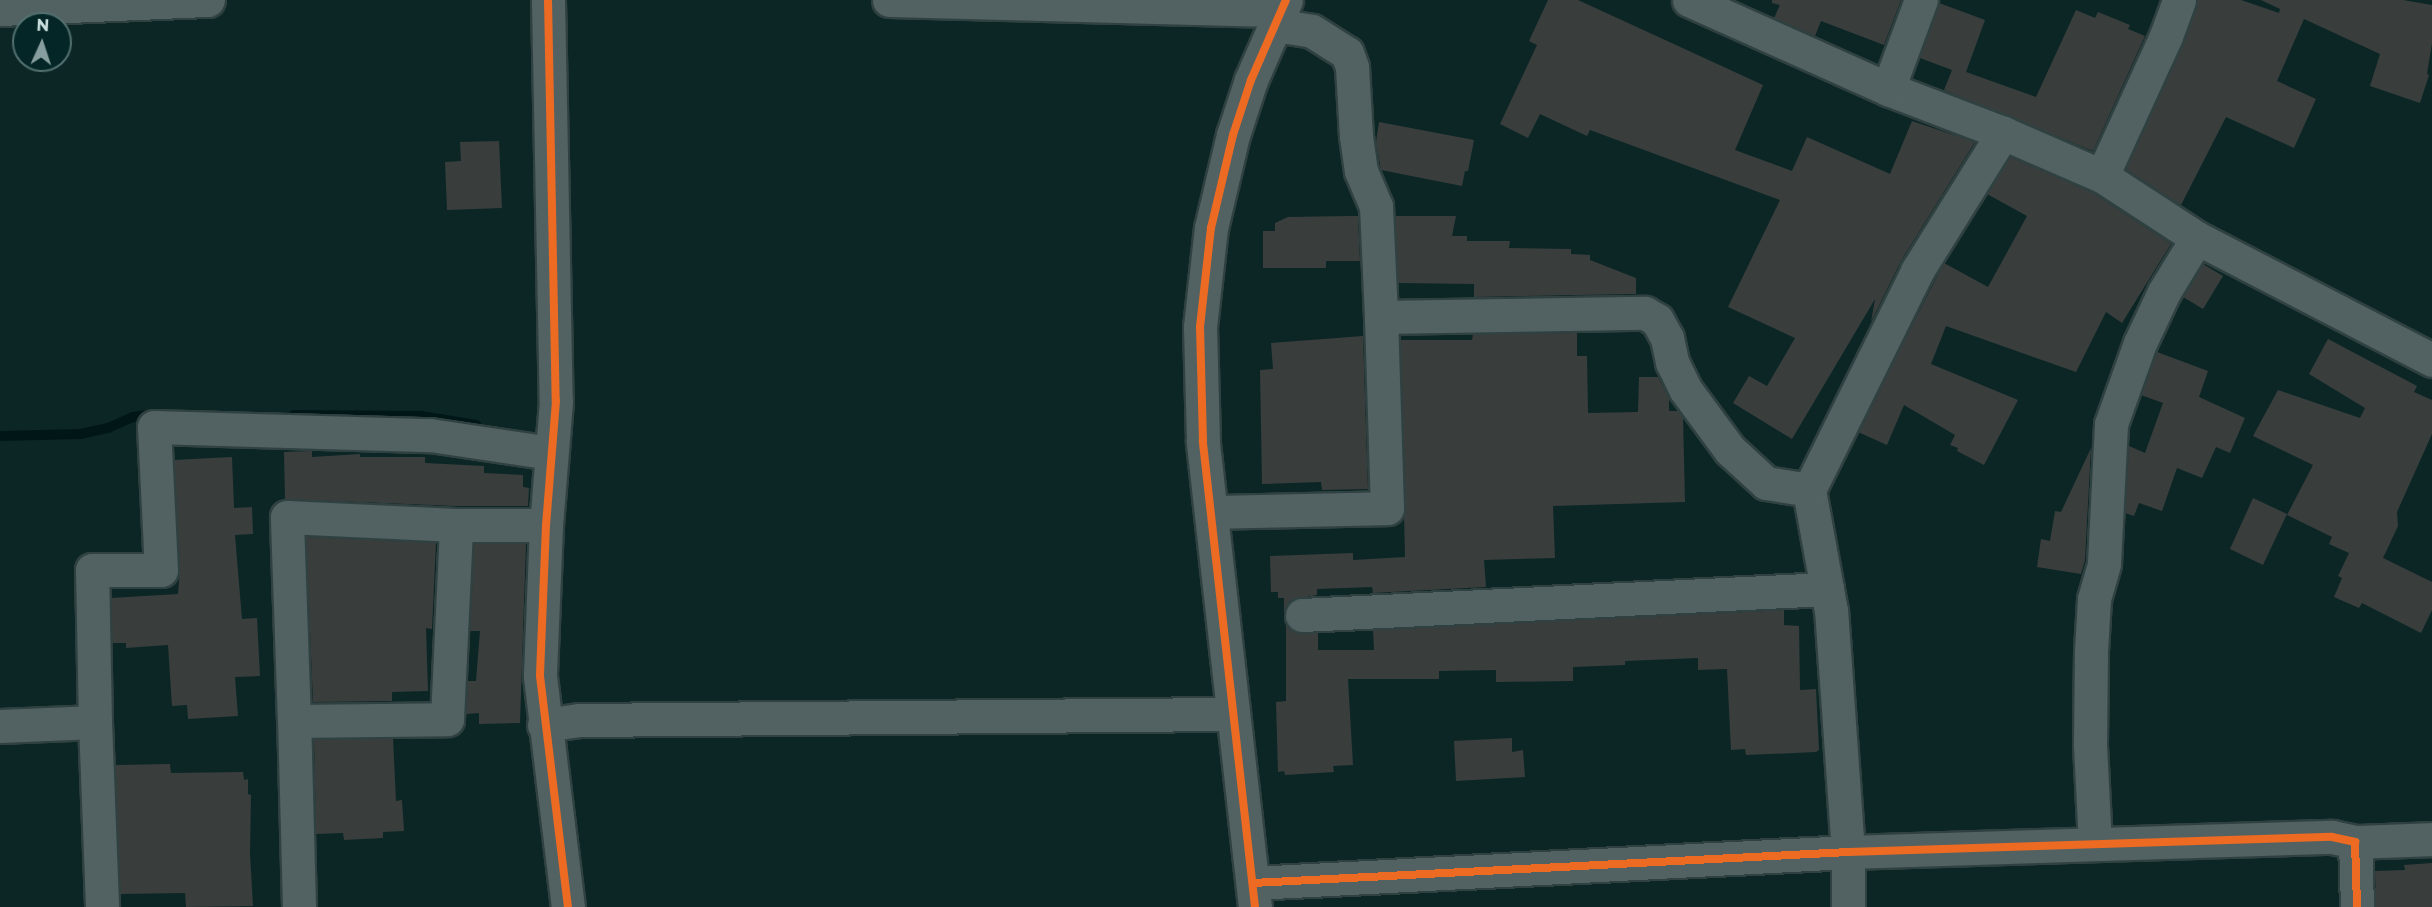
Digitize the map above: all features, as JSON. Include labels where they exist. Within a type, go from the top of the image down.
[{"type":"street","points":[[0,9],[208,0]]},
{"type":"street","points":[[548,0],[556,401],[546,525],[540,676],[544,725],[568,907]]},
{"type":"street","points":[[889,0],[1281,12],[1347,53],[1352,67],[1356,136],[1362,171],[1376,206],[1387,508],[1211,512]]},
{"type":"street","points":[[1689,0],[1888,89],[2003,133],[2102,176],[2197,237],[2432,360]]},
{"type":"street","points":[[1888,89],[1921,0]]},
{"type":"street","points":[[2102,176],[2166,36],[2179,0]]},
{"type":"street","points":[[1281,12],[1251,80],[1233,135],[1214,217],[1204,279],[1200,327],[1201,407],[1254,895],[1848,852],[2332,837],[2355,842],[2432,839]]},
{"type":"street","points":[[1848,907],[1848,852],[1831,611],[1809,490],[1917,271],[2003,133]]},
{"type":"street","points":[[2095,844],[2090,745],[2091,651],[2094,599],[2104,563],[2111,424],[2140,343],[2164,292],[2197,237]]},
{"type":"street","points":[[1381,317],[1645,313],[1657,320],[1667,338],[1672,362],[1685,389],[1730,450],[1766,483],[1809,490]]},
{"type":"street","points":[[102,907],[92,570],[161,570],[154,427],[430,435],[551,447]]},
{"type":"street","points":[[299,907],[287,517],[456,525],[546,525]]},
{"type":"street","points":[[294,721],[447,718],[456,525]]},
{"type":"street","points":[[1302,615],[1827,589]]},
{"type":"street","points":[[544,725],[579,720],[1233,714]]},
{"type":"street","points":[[0,726],[95,722]]},
{"type":"street","points":[[2355,842],[2357,907]]},
{"type":"building","points":[[1548,0],[1578,0],[1763,85],[1735,150],[1792,171],[1807,137],[1890,174],[1912,121],[1975,142],[1901,261],[1871,322],[1875,299],[1792,439],[1733,403],[1749,376],[1767,386],[1795,338],[1728,307],[1780,200],[1590,130],[1587,136],[1540,114],[1528,138],[1500,124],[1537,45],[1529,41]]},
{"type":"building","points":[[1772,0],[1901,0],[1884,45],[1821,21],[1815,36],[1774,18],[1780,5],[1772,3]]},
{"type":"building","points":[[2197,0],[2241,0],[2279,13],[2280,9],[2261,0],[2403,0],[2432,5],[2432,43],[2427,74],[2429,75],[2420,103],[2370,86],[2380,54],[2304,19],[2277,81],[2316,99],[2294,148],[2226,117],[2181,205],[2126,169],[2183,44]]},
{"type":"building","points":[[1939,3],[1985,20],[1966,72],[2036,97],[2076,10],[2095,18],[2098,12],[2130,25],[2128,29],[2145,36],[2093,151],[1944,90],[1952,70],[1920,58]]},
{"type":"building","points":[[1379,122],[1474,140],[1468,171],[1465,171],[1462,186],[1381,170],[1376,142]]},
{"type":"building","points":[[499,141],[502,208],[447,210],[445,162],[461,161],[460,142]]},
{"type":"building","points":[[2010,157],[2093,193],[2171,244],[2122,323],[2106,312],[2076,372],[1946,326],[1931,364],[2018,400],[1984,465],[1950,445],[1955,435],[1904,405],[1887,445],[1858,432],[1944,263],[1988,287],[2027,216],[1987,194]]},
{"type":"building","points":[[1358,216],[1360,261],[1326,261],[1326,268],[1263,268],[1263,231],[1275,231],[1275,223],[1288,217]]},
{"type":"building","points":[[1395,216],[1456,216],[1452,236],[1467,236],[1467,241],[1510,241],[1509,248],[1571,249],[1571,254],[1590,255],[1590,260],[1636,278],[1636,294],[1474,297],[1474,284],[1398,283]]},
{"type":"building","points":[[2203,264],[2223,276],[2203,309],[2183,297]]},
{"type":"building","points":[[1577,333],[1577,356],[1587,356],[1588,413],[1638,412],[1639,377],[1658,377],[1669,398],[1669,411],[1678,411],[1683,417],[1685,502],[1553,506],[1555,558],[1484,560],[1486,587],[1373,593],[1372,587],[1317,589],[1317,595],[1291,600],[1284,612],[1284,598],[1278,598],[1278,592],[1271,592],[1270,556],[1353,553],[1353,560],[1405,557],[1400,340],[1472,340],[1473,334]]},
{"type":"building","points":[[1363,336],[1368,489],[1322,490],[1321,482],[1262,484],[1260,370],[1273,369],[1271,343]]},
{"type":"building","points":[[2328,339],[2417,386],[2414,392],[2432,400],[2432,434],[2397,512],[2398,526],[2383,558],[2432,582],[2432,610],[2421,633],[2362,603],[2359,608],[2334,597],[2342,578],[2338,576],[2349,553],[2329,544],[2332,537],[2287,515],[2313,465],[2253,436],[2278,390],[2360,418],[2365,408],[2309,374]]},
{"type":"building","points":[[2157,352],[2208,371],[2199,397],[2245,418],[2230,453],[2216,447],[2202,478],[2177,468],[2162,511],[2139,503],[2134,516],[2125,513],[2129,446],[2145,453],[2163,403],[2141,395]]},
{"type":"building","points":[[2091,448],[2085,560],[2081,574],[2037,567],[2041,539],[2050,541],[2055,511],[2061,512]]},
{"type":"building","points":[[312,451],[312,457],[360,454],[360,457],[425,457],[425,463],[484,466],[484,473],[523,475],[523,487],[529,488],[528,506],[456,506],[285,499],[284,452]]},
{"type":"building","points":[[232,457],[234,508],[252,507],[253,534],[235,535],[242,619],[257,618],[260,676],[235,677],[238,716],[188,719],[187,705],[172,706],[168,645],[126,648],[126,643],[112,643],[111,598],[178,594],[180,569],[174,460]]},
{"type":"building","points":[[2253,498],[2287,514],[2263,565],[2230,549]]},
{"type":"building","points":[[306,537],[436,543],[432,629],[426,628],[428,691],[392,692],[392,701],[313,702]]},
{"type":"building","points":[[474,544],[526,544],[520,723],[479,724],[479,713],[466,714],[468,681],[476,681],[480,631],[470,631]]},
{"type":"building","points":[[1784,610],[1784,625],[1799,626],[1800,690],[1816,689],[1819,750],[1816,752],[1746,755],[1745,749],[1731,750],[1727,669],[1698,670],[1698,658],[1625,661],[1625,665],[1573,667],[1573,681],[1496,682],[1496,670],[1439,671],[1439,679],[1348,679],[1353,765],[1333,766],[1334,772],[1285,775],[1284,771],[1278,772],[1276,702],[1286,701],[1286,624],[1294,632],[1318,633],[1318,650],[1374,650],[1373,630]]},
{"type":"building","points":[[393,738],[396,801],[402,800],[404,831],[383,832],[383,838],[344,840],[343,833],[316,834],[314,739]]},
{"type":"building","points":[[1512,738],[1512,752],[1523,750],[1525,777],[1456,781],[1454,741]]},
{"type":"building","points":[[170,764],[171,773],[243,772],[244,780],[248,779],[248,794],[251,795],[250,854],[253,906],[186,907],[185,893],[120,894],[115,765]]},
{"type":"building","points":[[2432,863],[2432,907],[2376,907],[2375,871],[2405,870],[2404,865]]},
{"type":"waterway","points":[[0,436],[80,434],[108,428],[133,417],[155,414]]},
{"type":"waterway","points":[[294,415],[421,416],[476,425]]},
{"type":"cycle path","points":[[548,0],[556,401],[546,525],[540,676],[568,907]]},
{"type":"cycle path","points":[[1255,907],[1203,441],[1200,327],[1211,228],[1233,135],[1251,80],[1286,0]]},
{"type":"cycle path","points":[[1253,883],[1848,852],[2332,837],[2355,842],[2357,907]]}]
